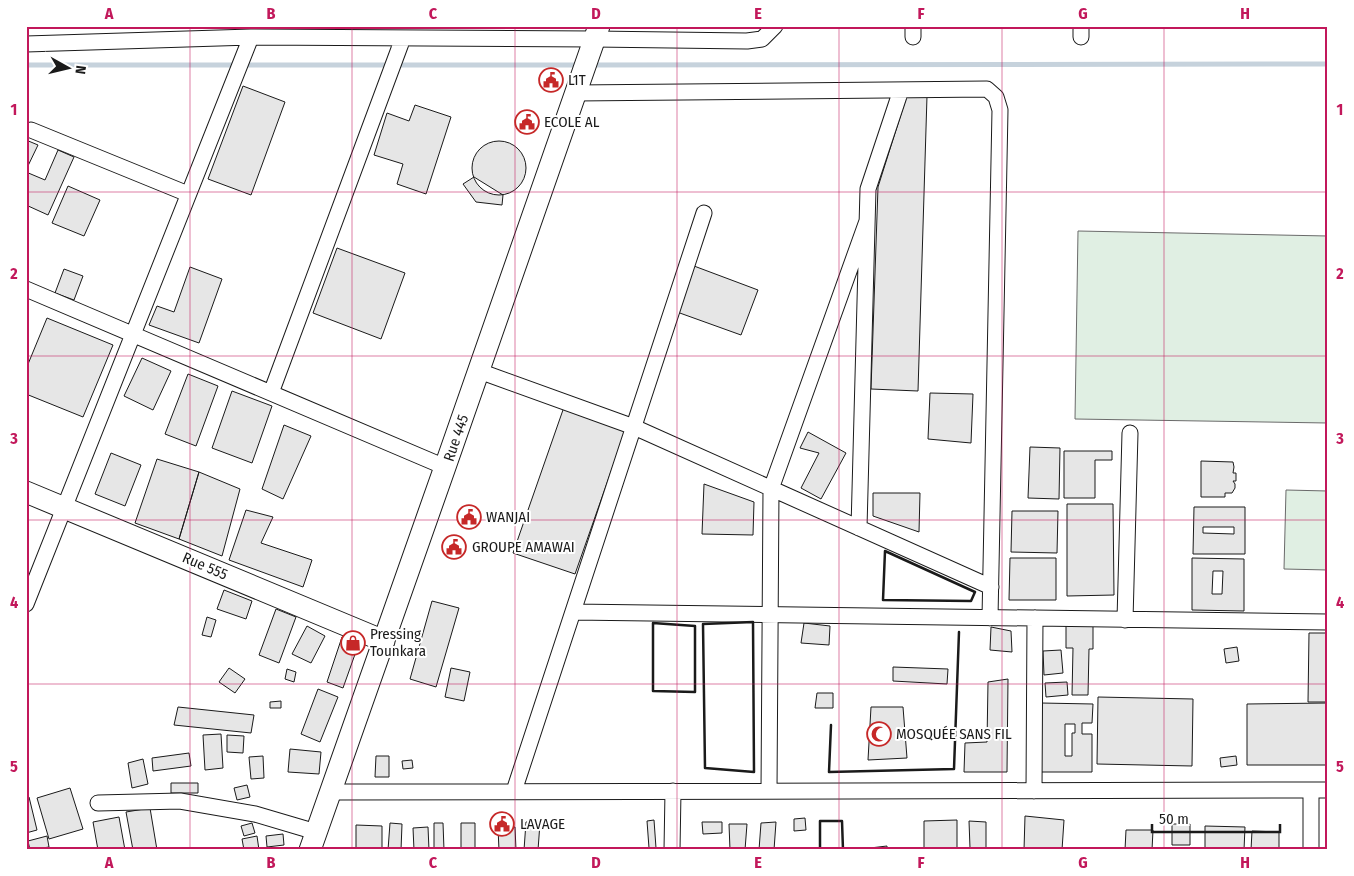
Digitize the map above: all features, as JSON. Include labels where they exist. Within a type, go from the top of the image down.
[{"type":"street","points":[[26,44],[251,37],[277,32],[403,38],[747,41],[762,39],[775,26]]},
{"type":"street","points":[[26,604],[251,37]]},
{"type":"street","points":[[270,393],[403,38]]},
{"type":"street","name":"Rue 445","points":[[313,841],[594,40]]},
{"type":"street","points":[[577,89],[987,89],[996,96],[1000,110],[990,618]]},
{"type":"street","points":[[859,528],[868,189],[901,90]]},
{"type":"street","points":[[31,130],[188,194]]},
{"type":"street","points":[[514,792],[704,213]]},
{"type":"street","points":[[769,791],[771,489],[867,221]]},
{"type":"street","points":[[26,289],[445,468]]},
{"type":"street","points":[[479,371],[634,427],[991,587]]},
{"type":"street","points":[[1125,620],[1130,433]]},
{"type":"street","name":"Rue 555","points":[[26,492],[384,641]]},
{"type":"street","points":[[573,612],[1328,622]]},
{"type":"street","points":[[1034,791],[1035,618]]},
{"type":"street","points":[[1311,790],[1311,850]]},
{"type":"street","points":[[331,792],[1328,790]]},
{"type":"street","points":[[672,791],[672,850]]},
{"type":"street","points":[[98,803],[180,801],[255,814],[313,841]]},
{"type":"green space","points":[[1078,231],[1328,236],[1328,423],[1075,419]]},
{"type":"green space","points":[[1286,490],[1328,491],[1328,570],[1284,569]]},
{"type":"building","points":[[243,86],[285,102],[251,195],[208,179]]},
{"type":"building","points":[[907,95],[927,96],[918,391],[871,389],[878,187]]},
{"type":"building","points":[[415,105],[451,117],[426,194],[397,184],[403,164],[374,155],[387,113],[409,121]]},
{"type":"building","points":[[26,140],[38,145],[26,170]]},
{"type":"building","points":[[499,141],[509,143],[518,149],[524,158],[526,168],[524,178],[518,187],[509,193],[499,195],[489,193],[480,187],[474,178],[472,168],[474,158],[480,149],[489,143]]},
{"type":"building","points":[[58,150],[74,157],[48,215],[26,205],[26,172],[45,180]]},
{"type":"building","points":[[474,177],[503,195],[502,205],[476,202],[463,184]]},
{"type":"building","points":[[68,186],[100,200],[84,236],[52,223]]},
{"type":"building","points":[[337,248],[405,273],[381,339],[313,313]]},
{"type":"building","points":[[694,266],[758,290],[741,335],[677,312]]},
{"type":"building","points":[[190,267],[222,279],[199,343],[149,325],[157,306],[174,312]]},
{"type":"building","points":[[64,269],[83,276],[74,300],[55,293]]},
{"type":"building","points":[[47,318],[113,345],[83,417],[26,394],[26,369]]},
{"type":"building","points":[[142,358],[171,371],[153,410],[124,396]]},
{"type":"building","points":[[188,374],[218,386],[196,446],[165,434]]},
{"type":"building","points":[[232,391],[272,406],[252,463],[212,448]]},
{"type":"building","points":[[930,393],[973,394],[971,443],[928,439]]},
{"type":"building","points":[[564,407],[626,429],[575,574],[513,553]]},
{"type":"building","points":[[284,425],[311,436],[283,499],[262,489]]},
{"type":"building","points":[[808,432],[846,453],[821,499],[801,488],[819,453],[800,448]]},
{"type":"building","points":[[1030,447],[1060,448],[1059,499],[1028,498]]},
{"type":"building","points":[[1064,451],[1112,451],[1112,460],[1095,460],[1095,498],[1064,498]]},
{"type":"building","points":[[111,453],[141,465],[125,506],[95,494]]},
{"type":"building","points":[[157,459],[199,472],[179,539],[135,523]]},
{"type":"building","points":[[1201,461],[1233,462],[1233,473],[1236,473],[1236,481],[1233,481],[1235,488],[1232,493],[1225,493],[1225,497],[1201,497]]},
{"type":"building","points":[[199,472],[240,489],[222,556],[179,539]]},
{"type":"building","points":[[704,484],[754,502],[753,535],[702,534]]},
{"type":"building","points":[[873,493],[920,493],[919,532],[873,516]]},
{"type":"building","points":[[1067,504],[1113,504],[1114,595],[1067,596]]},
{"type":"building","points":[[1194,507],[1245,507],[1245,554],[1193,554]],"holes":[[[1203,527],[1234,527],[1234,534],[1203,533]]]},
{"type":"building","points":[[246,510],[273,517],[261,543],[312,560],[303,587],[229,560]]},
{"type":"building","points":[[1012,511],[1058,511],[1057,553],[1011,552]]},
{"type":"building","points":[[1010,558],[1056,558],[1056,600],[1009,600]]},
{"type":"building","points":[[1192,558],[1244,559],[1244,611],[1192,610]],"holes":[[[1213,571],[1223,571],[1222,594],[1212,594]]]},
{"type":"building","points":[[224,590],[252,601],[246,619],[217,609]]},
{"type":"building","points":[[432,601],[459,608],[436,687],[410,679]]},
{"type":"building","points":[[276,609],[296,617],[279,663],[259,655]]},
{"type":"building","points":[[207,617],[216,620],[211,637],[202,635]]},
{"type":"building","points":[[804,623],[830,626],[829,645],[801,643]]},
{"type":"building","points":[[1066,625],[1093,626],[1093,649],[1089,649],[1088,695],[1072,695],[1073,648],[1066,648]]},
{"type":"building","points":[[307,626],[325,636],[311,663],[292,654]]},
{"type":"building","points":[[991,627],[1011,631],[1012,652],[990,650]]},
{"type":"building","points":[[1309,633],[1328,633],[1328,702],[1308,702]]},
{"type":"building","points":[[342,637],[359,643],[343,688],[327,682]]},
{"type":"building","points":[[1237,647],[1239,661],[1226,663],[1224,649]]},
{"type":"building","points":[[1061,650],[1063,673],[1044,675],[1043,651]]},
{"type":"building","points":[[893,667],[948,669],[947,684],[893,681]]},
{"type":"building","points":[[229,668],[245,679],[235,693],[219,682]]},
{"type":"building","points":[[451,668],[470,672],[464,701],[445,697]]},
{"type":"building","points":[[287,669],[296,672],[294,682],[285,679]]},
{"type":"building","points":[[1008,679],[1007,772],[964,772],[965,743],[987,742],[988,682]]},
{"type":"building","points":[[1067,682],[1068,695],[1046,697],[1045,683]]},
{"type":"building","points":[[318,689],[338,697],[320,742],[301,734]]},
{"type":"building","points":[[817,693],[833,693],[833,708],[815,708]]},
{"type":"building","points":[[1098,697],[1193,699],[1192,766],[1097,764]]},
{"type":"building","points":[[281,701],[281,708],[270,708],[270,702]]},
{"type":"building","points":[[1041,703],[1093,704],[1092,723],[1082,723],[1082,734],[1092,734],[1092,772],[1041,772]],"holes":[[[1065,724],[1075,724],[1075,733],[1072,733],[1072,756],[1065,756]]]},
{"type":"building","points":[[1328,703],[1328,765],[1247,765],[1247,704]]},
{"type":"building","points":[[178,707],[254,715],[251,733],[174,725]]},
{"type":"building","points":[[871,707],[903,707],[907,758],[868,760]]},
{"type":"building","points":[[221,734],[223,768],[205,770],[203,735]]},
{"type":"building","points":[[227,735],[244,736],[243,753],[227,752]]},
{"type":"building","points":[[290,749],[321,752],[319,774],[288,772]]},
{"type":"building","points":[[189,753],[191,766],[153,771],[152,758]]},
{"type":"building","points":[[263,756],[264,778],[251,779],[249,757]]},
{"type":"building","points":[[376,756],[389,756],[389,777],[375,777]]},
{"type":"building","points":[[1236,756],[1237,765],[1221,767],[1220,758]]},
{"type":"building","points":[[143,759],[148,784],[132,788],[128,763]]},
{"type":"building","points":[[412,760],[413,768],[403,769],[402,761]]},
{"type":"building","points":[[171,783],[198,783],[198,793],[171,793]]},
{"type":"building","points":[[247,785],[250,797],[237,800],[234,788]]},
{"type":"building","points":[[70,788],[83,829],[49,839],[37,798]]},
{"type":"building","points":[[29,797],[37,830],[26,833],[26,798]]},
{"type":"building","points":[[150,808],[157,850],[133,850],[126,812]]},
{"type":"building","points":[[1025,816],[1064,820],[1062,850],[1024,850]]},
{"type":"building","points":[[119,817],[125,850],[98,850],[93,822]]},
{"type":"building","points":[[805,818],[806,830],[794,831],[794,819]]},
{"type":"building","points":[[654,820],[656,848],[649,848],[647,821]]},
{"type":"building","points":[[957,820],[957,850],[924,850],[924,821]]},
{"type":"building","points":[[969,821],[986,822],[986,850],[970,848]]},
{"type":"building","points":[[526,822],[540,823],[538,850],[524,850]]},
{"type":"building","points":[[702,822],[722,822],[722,833],[703,834]]},
{"type":"building","points":[[776,822],[774,850],[759,850],[761,823]]},
{"type":"building","points":[[252,823],[255,833],[244,836],[241,826]]},
{"type":"building","points":[[390,823],[402,824],[401,850],[388,850]]},
{"type":"building","points":[[434,823],[443,823],[444,850],[434,850]]},
{"type":"building","points":[[461,823],[475,823],[475,849],[461,849]]},
{"type":"building","points":[[729,824],[747,824],[745,850],[730,850]]},
{"type":"building","points":[[1172,824],[1190,824],[1190,845],[1172,845]]},
{"type":"building","points":[[356,825],[382,826],[382,850],[356,850]]},
{"type":"building","points":[[1205,826],[1245,827],[1244,850],[1205,850]]},
{"type":"building","points":[[428,827],[429,850],[414,850],[413,828]]},
{"type":"building","points":[[515,827],[516,850],[499,850],[498,828]]},
{"type":"building","points":[[1126,830],[1153,830],[1152,850],[1125,850]]},
{"type":"building","points":[[1252,831],[1279,832],[1279,850],[1251,850]]},
{"type":"building","points":[[283,834],[284,845],[267,847],[266,836]]},
{"type":"building","points":[[47,836],[49,847],[30,850],[28,841]]},
{"type":"building","points":[[257,836],[259,850],[244,850],[242,839]]},
{"type":"building","points":[[887,846],[887,850],[870,850],[870,848]]},
{"type":"waterway","points":[[591,65],[1328,64]]},
{"type":"waterway","points":[[26,65],[580,65]]},
{"type":"wall","points":[[885,551],[975,592],[971,601],[883,600],[885,551]]},
{"type":"wall","points":[[753,622],[754,772],[705,768],[703,624],[753,622]]},
{"type":"wall","points":[[653,623],[695,626],[695,692],[653,691],[653,623]]},
{"type":"wall","points":[[831,725],[829,772],[954,769],[959,632]]},
{"type":"wall","points":[[820,850],[820,821],[842,821],[843,850]]},
{"type":"place","name":"L1T","points":[[551,80]]},
{"type":"place","name":"ECOLE AL","points":[[527,122]]},
{"type":"place","name":"WANJAI","points":[[469,517]]},
{"type":"place","name":"GROUPE AMAWAI","points":[[454,547]]},
{"type":"place","name":"Pressing Tounkara","points":[[353,643]]},
{"type":"place","name":"MOSQUÉE SANS FIL","points":[[879,734]]},
{"type":"place","name":"LAVAGE","points":[[502,824]]}]
